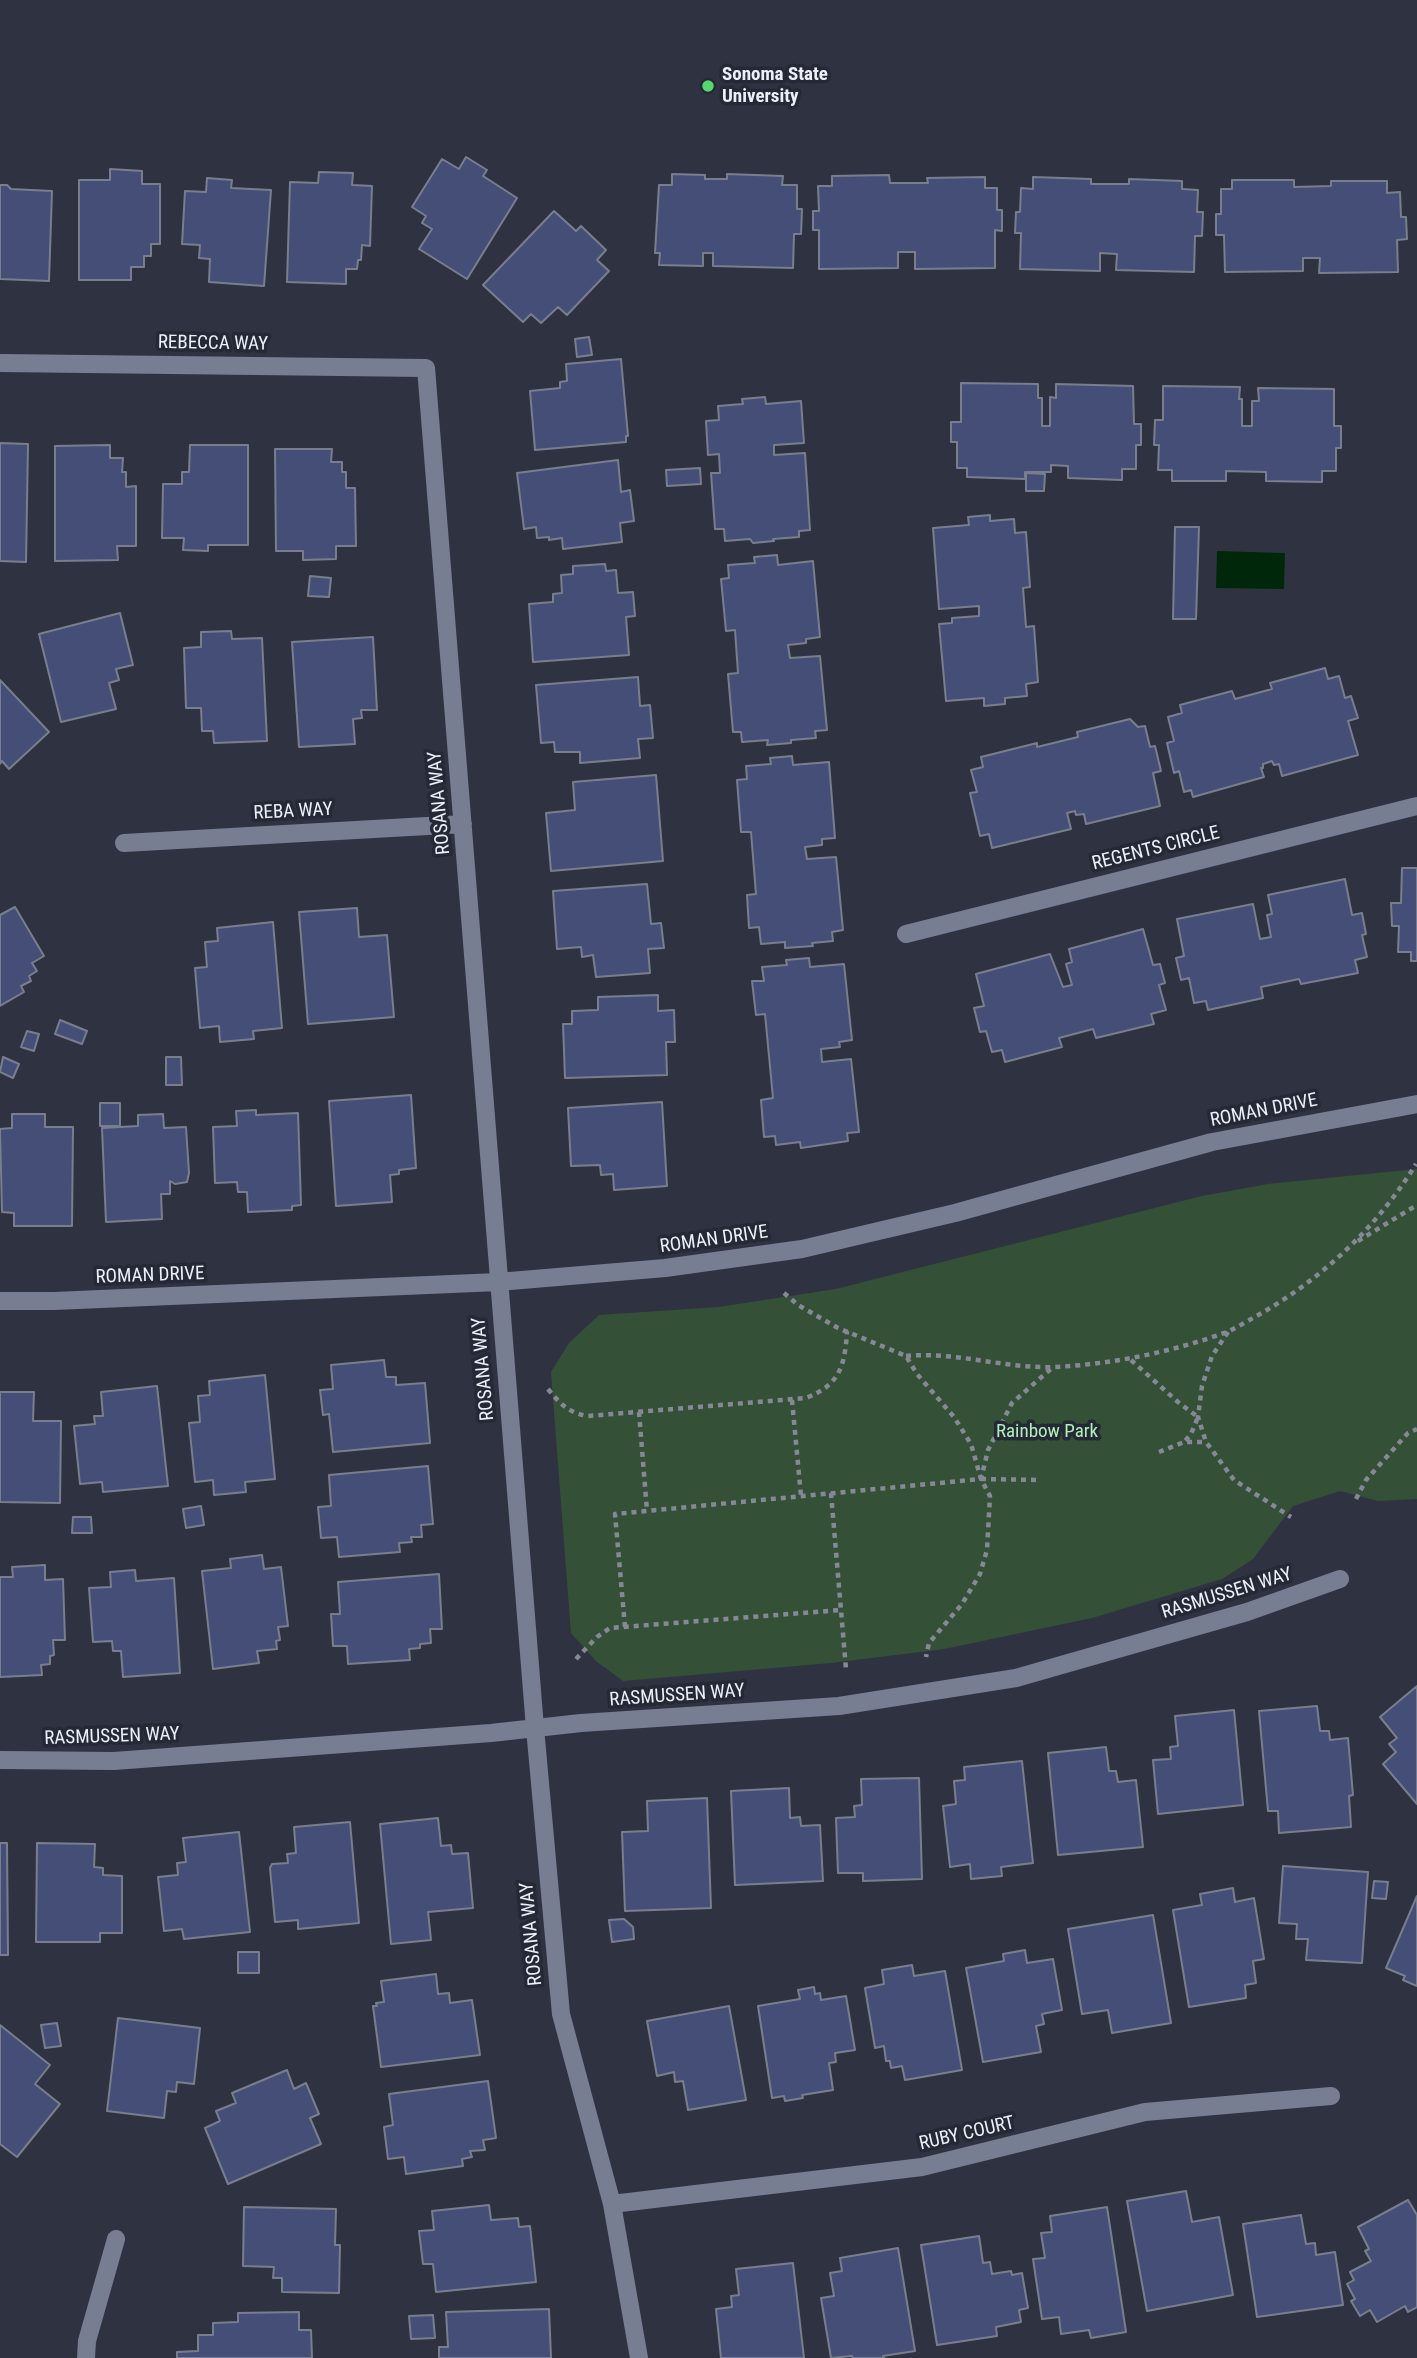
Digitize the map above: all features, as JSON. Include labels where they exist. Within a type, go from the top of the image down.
[{"type":"street","name":"REBECCA WAY","points":[[0,363],[426,368]]},
{"type":"street","name":"ROSANA WAY","points":[[426,368],[498,1282],[561,2014],[612,2204],[639,2358]]},
{"type":"street","name":"REGENTS CIRCLE","points":[[905,933],[1417,806]]},
{"type":"street","name":"REBA WAY","points":[[124,843],[463,824]]},
{"type":"street","name":"ROMAN DRIVE","points":[[0,1301],[68,1301],[498,1282],[665,1268],[802,1249],[955,1213],[1212,1142],[1417,1104]]},
{"type":"street","name":"RASMUSSEN WAY","points":[[0,1760],[114,1761],[839,1706],[1016,1678],[1247,1612],[1340,1579]]},
{"type":"street","name":"RUBY COURT","points":[[612,2204],[922,2167],[1145,2112],[1331,2096]]},
{"type":"street","points":[[86,2358],[87,2341],[116,2239]]},
{"type":"path","points":[[784,1293],[798,1305],[847,1331],[906,1356],[927,1353],[1014,1365],[1054,1367],[1131,1359],[1229,1331],[1276,1304],[1320,1273],[1353,1244],[1401,1189],[1416,1164]]},
{"type":"path","points":[[1353,1244],[1417,1205]]},
{"type":"path","points":[[548,1390],[573,1414],[588,1416],[792,1400],[813,1396],[833,1384],[842,1366],[847,1331]]},
{"type":"path","points":[[1159,1452],[1184,1441],[1191,1434],[1198,1417],[1202,1386],[1212,1356],[1229,1331]]},
{"type":"path","points":[[906,1356],[917,1374],[954,1417],[971,1444],[981,1479],[990,1496],[987,1550],[980,1574],[962,1604],[929,1643],[926,1657]]},
{"type":"path","points":[[1131,1359],[1198,1417],[1206,1442],[1234,1480],[1291,1517]]},
{"type":"path","points":[[981,1479],[988,1450],[1012,1403],[1054,1367]]},
{"type":"path","points":[[792,1400],[801,1496]]},
{"type":"path","points":[[639,1412],[647,1511]]},
{"type":"path","points":[[1356,1499],[1372,1472],[1408,1433],[1417,1429]]},
{"type":"path","points":[[1184,1441],[1206,1442]]},
{"type":"path","points":[[625,1627],[615,1514],[981,1479],[1039,1480]]},
{"type":"path","points":[[831,1493],[846,1669]]},
{"type":"path","points":[[576,1659],[610,1628],[841,1610]]},
{"type":"green space","name":"Rainbow Park","points":[[1417,1169],[1417,1499],[1378,1501],[1340,1491],[1293,1506],[1253,1559],[1222,1579],[1092,1618],[944,1649],[831,1663],[623,1681],[596,1661],[571,1633],[551,1372],[569,1343],[599,1315],[719,1307],[836,1289],[1202,1196],[1268,1184]]},
{"type":"shaded area","points":[[1217,551],[1285,553],[1284,589],[1216,588]]},
{"type":"building","points":[[466,157],[487,170],[483,176],[517,198],[467,279],[419,249],[432,229],[422,223],[426,216],[412,207],[442,159],[459,169]]},
{"type":"building","points":[[110,169],[142,171],[142,184],[160,184],[160,244],[151,244],[151,256],[144,256],[144,267],[131,267],[131,280],[79,280],[79,180],[110,180]]},
{"type":"building","points":[[319,172],[353,173],[352,185],[372,186],[370,246],[362,245],[357,269],[346,269],[346,284],[287,282],[290,182],[318,183]]},
{"type":"building","points":[[672,174],[705,175],[705,179],[727,179],[727,174],[783,176],[782,185],[797,185],[797,209],[802,209],[801,234],[794,234],[793,268],[713,266],[713,253],[703,253],[703,266],[659,265],[660,253],[655,253],[659,185],[672,185]]},
{"type":"building","points":[[889,175],[890,183],[928,183],[927,178],[985,177],[985,188],[997,188],[997,210],[1002,210],[1002,231],[995,230],[995,268],[915,269],[915,252],[898,252],[898,268],[819,269],[819,230],[813,230],[813,211],[819,211],[818,186],[832,186],[832,176]]},
{"type":"building","points":[[1033,177],[1091,179],[1091,184],[1129,184],[1129,179],[1182,181],[1182,189],[1198,190],[1197,212],[1203,212],[1202,236],[1195,236],[1194,272],[1116,270],[1117,254],[1100,253],[1100,271],[1020,269],[1021,233],[1015,233],[1016,212],[1020,212],[1021,188],[1033,189]]},
{"type":"building","points":[[207,178],[232,180],[231,188],[271,190],[264,286],[209,282],[210,259],[199,258],[200,245],[182,244],[185,191],[206,192]]},
{"type":"building","points":[[1232,180],[1294,180],[1294,187],[1331,186],[1331,181],[1387,181],[1387,193],[1400,192],[1401,217],[1406,217],[1407,239],[1397,240],[1398,272],[1319,273],[1320,258],[1303,258],[1303,271],[1225,272],[1224,235],[1216,235],[1216,214],[1221,214],[1221,189],[1232,189]]},
{"type":"building","points":[[0,185],[7,185],[11,189],[52,191],[49,281],[0,279]]},
{"type":"building","points":[[554,211],[576,231],[581,226],[606,250],[597,260],[609,271],[567,315],[558,307],[541,323],[531,314],[523,322],[483,285]]},
{"type":"building","points":[[589,337],[592,355],[577,357],[575,339]]},
{"type":"building","points":[[621,359],[628,436],[626,442],[535,450],[530,391],[560,388],[560,382],[567,381],[566,364]]},
{"type":"building","points":[[961,383],[1038,384],[1038,398],[1042,398],[1042,426],[1050,426],[1050,397],[1056,398],[1056,384],[1133,386],[1134,424],[1141,424],[1141,445],[1136,445],[1136,469],[1122,469],[1122,480],[1068,478],[1068,466],[1051,465],[1051,472],[1025,472],[1025,479],[967,477],[967,468],[957,468],[957,442],[951,442],[951,422],[961,422]]},
{"type":"building","points":[[1163,386],[1240,387],[1242,426],[1252,426],[1252,401],[1259,401],[1258,388],[1334,389],[1334,426],[1341,426],[1341,448],[1336,448],[1336,471],[1322,471],[1322,482],[1266,481],[1266,472],[1226,471],[1226,481],[1172,481],[1172,470],[1158,470],[1159,445],[1154,445],[1155,420],[1163,420]]},
{"type":"building","points":[[765,397],[766,404],[801,401],[804,443],[774,445],[774,455],[805,453],[810,530],[799,531],[799,537],[773,539],[774,541],[725,541],[724,529],[715,529],[711,473],[720,473],[719,454],[708,455],[706,421],[719,420],[718,406],[743,404],[742,399]]},
{"type":"building","points":[[0,443],[28,444],[26,562],[0,561]]},
{"type":"building","points":[[110,445],[110,458],[123,458],[122,472],[126,472],[126,487],[136,486],[136,546],[117,546],[118,560],[55,561],[55,446]]},
{"type":"building","points":[[190,445],[248,445],[248,545],[208,545],[208,551],[183,550],[184,538],[162,538],[163,484],[182,484],[182,472],[189,472]]},
{"type":"building","points":[[275,449],[332,449],[331,462],[342,462],[342,472],[346,472],[346,488],[355,488],[356,546],[336,546],[336,559],[303,560],[303,551],[276,551]]},
{"type":"building","points":[[618,460],[621,492],[630,490],[634,521],[620,523],[622,542],[563,549],[562,538],[537,538],[536,527],[524,529],[517,473]]},
{"type":"building","points":[[700,468],[701,484],[667,486],[666,470]]},
{"type":"building","points":[[1026,473],[1045,474],[1044,491],[1026,491]]},
{"type":"building","points":[[990,515],[990,521],[1014,519],[1015,533],[1026,532],[1030,587],[1023,588],[1026,627],[1034,626],[1038,682],[1026,684],[1027,696],[1005,698],[1005,704],[984,706],[984,698],[946,701],[939,624],[952,623],[952,618],[979,616],[979,606],[939,609],[933,528],[969,525],[968,517]]},
{"type":"building","points":[[1175,527],[1199,527],[1196,619],[1173,619]]},
{"type":"building","points":[[777,555],[778,565],[813,561],[820,637],[806,639],[806,643],[788,645],[790,658],[820,656],[827,730],[815,731],[816,738],[767,745],[768,740],[742,742],[741,732],[733,732],[728,674],[738,673],[735,630],[726,631],[721,579],[729,578],[728,565],[755,563],[754,557]]},
{"type":"building","points":[[605,564],[606,571],[616,570],[618,593],[633,592],[635,616],[626,617],[629,655],[533,662],[529,604],[553,602],[553,594],[562,593],[561,575],[573,574],[573,566]]},
{"type":"building","points":[[310,576],[331,578],[329,597],[308,596]]},
{"type":"building","points":[[120,613],[133,665],[116,669],[119,680],[109,683],[116,709],[61,722],[39,634]]},
{"type":"building","points":[[231,631],[232,639],[262,638],[267,741],[214,743],[213,731],[202,731],[201,708],[186,708],[184,648],[201,647],[201,632]]},
{"type":"building","points":[[373,637],[377,710],[361,710],[362,718],[353,719],[355,744],[299,747],[292,642]]},
{"type":"building","points":[[1325,668],[1328,679],[1339,676],[1345,698],[1351,696],[1358,718],[1348,721],[1358,755],[1282,776],[1279,764],[1274,765],[1272,761],[1263,764],[1261,768],[1264,777],[1193,797],[1191,790],[1184,792],[1179,771],[1174,773],[1167,743],[1174,741],[1168,717],[1182,713],[1180,705],[1232,691],[1235,699],[1272,689],[1270,683]]},
{"type":"building","points":[[638,677],[640,706],[650,705],[653,738],[638,739],[640,758],[580,763],[580,752],[555,752],[554,742],[541,743],[536,685]]},
{"type":"building","points":[[0,680],[49,732],[9,769],[2,761],[0,764]]},
{"type":"building","points":[[1130,719],[1138,727],[1145,726],[1150,747],[1155,746],[1161,771],[1153,773],[1160,806],[1086,824],[1084,814],[1076,815],[1075,811],[1067,813],[1071,829],[992,848],[989,834],[980,836],[970,793],[977,792],[971,770],[983,767],[981,757],[1037,743],[1037,747],[1078,737],[1077,732]]},
{"type":"building","points":[[792,756],[793,765],[829,762],[835,838],[822,839],[822,845],[805,847],[807,859],[836,857],[843,930],[832,932],[833,941],[785,948],[785,942],[761,944],[759,927],[749,928],[747,895],[756,894],[751,832],[741,832],[737,780],[747,779],[746,766],[771,764],[770,758]]},
{"type":"building","points":[[656,775],[663,861],[551,871],[546,813],[575,810],[573,782]]},
{"type":"building","points":[[1402,868],[1417,868],[1417,961],[1411,961],[1411,952],[1398,952],[1399,926],[1392,926],[1391,903],[1401,903]]},
{"type":"building","points":[[1345,879],[1352,915],[1362,913],[1366,934],[1362,935],[1367,957],[1355,960],[1358,973],[1301,984],[1299,979],[1261,987],[1263,998],[1208,1010],[1206,1001],[1194,1003],[1189,978],[1181,980],[1176,958],[1184,956],[1177,919],[1253,904],[1260,939],[1271,937],[1267,915],[1272,914],[1268,895]]},
{"type":"building","points":[[647,884],[651,924],[661,923],[664,948],[648,949],[650,973],[596,977],[593,955],[582,957],[581,947],[557,949],[553,891]]},
{"type":"building","points":[[15,907],[44,956],[32,963],[37,971],[29,976],[31,981],[21,986],[24,992],[0,1006],[0,915]]},
{"type":"building","points":[[357,908],[359,937],[387,935],[394,1017],[308,1024],[299,912]]},
{"type":"building","points":[[273,922],[282,1028],[253,1031],[254,1039],[220,1042],[219,1026],[200,1028],[195,968],[207,967],[205,942],[218,941],[217,928]]},
{"type":"building","points":[[1143,929],[1153,965],[1160,964],[1165,983],[1159,985],[1166,1010],[1151,1014],[1154,1024],[1096,1038],[1093,1029],[1059,1038],[1062,1047],[1005,1062],[1002,1050],[992,1052],[986,1031],[980,1032],[974,1008],[984,1006],[976,974],[1050,954],[1063,987],[1072,985],[1066,964],[1072,962],[1069,949]]},
{"type":"building","points":[[809,958],[810,967],[844,964],[852,1040],[839,1042],[840,1047],[821,1049],[822,1062],[851,1059],[859,1132],[847,1133],[848,1141],[801,1148],[800,1142],[776,1145],[775,1136],[764,1137],[761,1100],[773,1098],[765,1014],[756,1015],[752,981],[764,981],[762,967],[787,965],[786,960]]},
{"type":"building","points":[[658,995],[658,1011],[674,1010],[675,1042],[666,1042],[667,1075],[565,1078],[563,1024],[572,1024],[572,1011],[598,1010],[598,997]]},
{"type":"building","points":[[60,1020],[87,1031],[82,1044],[55,1034]]},
{"type":"building","points":[[27,1031],[39,1034],[34,1051],[21,1047]]},
{"type":"building","points":[[3,1057],[19,1064],[13,1078],[0,1072]]},
{"type":"building","points":[[166,1057],[181,1057],[182,1085],[166,1085]]},
{"type":"building","points":[[411,1095],[416,1168],[399,1170],[399,1174],[390,1175],[392,1202],[336,1206],[329,1101]]},
{"type":"building","points":[[662,1102],[667,1186],[614,1190],[613,1174],[601,1175],[600,1165],[571,1166],[568,1108]]},
{"type":"building","points":[[100,1103],[120,1103],[120,1126],[100,1126]]},
{"type":"building","points":[[256,1110],[256,1115],[298,1113],[301,1205],[292,1206],[292,1210],[248,1212],[247,1192],[238,1192],[237,1182],[215,1183],[213,1127],[237,1126],[236,1111]]},
{"type":"building","points":[[12,1114],[45,1114],[45,1127],[73,1127],[72,1226],[14,1226],[14,1213],[2,1212],[0,1129],[12,1128]]},
{"type":"building","points":[[163,1114],[164,1128],[186,1127],[189,1173],[187,1182],[175,1184],[170,1181],[170,1194],[161,1194],[162,1219],[106,1222],[102,1128],[138,1126],[138,1115]]},
{"type":"building","points":[[384,1360],[386,1377],[396,1377],[396,1385],[425,1383],[430,1443],[333,1452],[329,1414],[323,1415],[320,1390],[333,1389],[331,1365]]},
{"type":"building","points":[[265,1375],[275,1479],[245,1482],[246,1492],[214,1495],[213,1480],[195,1482],[189,1423],[200,1422],[198,1396],[210,1395],[209,1381]]},
{"type":"building","points":[[157,1386],[168,1486],[103,1492],[102,1482],[80,1484],[74,1426],[95,1424],[94,1416],[103,1416],[101,1392]]},
{"type":"building","points":[[0,1392],[34,1392],[33,1421],[61,1421],[60,1503],[0,1502]]},
{"type":"building","points":[[428,1466],[433,1524],[421,1525],[422,1537],[411,1537],[412,1542],[399,1543],[400,1552],[339,1557],[337,1537],[321,1538],[318,1507],[331,1506],[329,1475]]},
{"type":"building","points":[[201,1506],[204,1525],[186,1528],[183,1509]]},
{"type":"building","points":[[73,1517],[91,1517],[92,1533],[72,1533]]},
{"type":"building","points":[[262,1555],[264,1569],[281,1567],[288,1626],[278,1627],[280,1640],[276,1641],[277,1649],[257,1651],[259,1663],[213,1669],[202,1571],[231,1568],[230,1559]]},
{"type":"building","points":[[45,1565],[45,1580],[63,1579],[65,1640],[53,1640],[54,1655],[50,1656],[50,1664],[41,1665],[42,1675],[0,1677],[0,1577],[13,1577],[12,1567]]},
{"type":"building","points":[[135,1570],[136,1581],[174,1578],[180,1673],[123,1677],[121,1651],[113,1651],[112,1641],[93,1642],[89,1588],[111,1587],[110,1572]]},
{"type":"building","points":[[439,1574],[442,1629],[430,1629],[431,1643],[409,1649],[410,1660],[348,1664],[347,1646],[333,1646],[331,1614],[340,1614],[338,1582]]},
{"type":"building","points":[[1417,1686],[1417,1804],[1383,1764],[1396,1752],[1389,1744],[1397,1738],[1380,1717]]},
{"type":"building","points":[[1317,1706],[1320,1731],[1329,1731],[1330,1740],[1348,1738],[1353,1795],[1349,1796],[1351,1827],[1279,1833],[1278,1811],[1268,1811],[1259,1711]]},
{"type":"building","points":[[1234,1710],[1243,1805],[1158,1814],[1153,1760],[1171,1759],[1170,1747],[1178,1746],[1175,1716]]},
{"type":"building","points":[[1106,1747],[1109,1771],[1116,1771],[1118,1782],[1136,1780],[1143,1847],[1058,1855],[1048,1753]]},
{"type":"building","points":[[1022,1761],[1033,1863],[1001,1867],[1002,1876],[971,1879],[970,1864],[950,1867],[943,1806],[956,1804],[954,1781],[965,1780],[964,1767]]},
{"type":"building","points":[[919,1778],[922,1879],[863,1881],[863,1873],[838,1873],[836,1818],[855,1817],[854,1806],[862,1805],[861,1779]]},
{"type":"building","points":[[789,1788],[790,1818],[800,1817],[801,1826],[820,1825],[823,1881],[735,1885],[731,1791]]},
{"type":"building","points":[[707,1798],[711,1908],[625,1911],[622,1832],[648,1831],[647,1801]]},
{"type":"building","points":[[438,1818],[441,1846],[451,1845],[452,1854],[468,1853],[473,1908],[428,1912],[431,1940],[391,1944],[380,1824]]},
{"type":"building","points":[[350,1822],[359,1923],[298,1929],[298,1920],[275,1922],[270,1868],[272,1864],[288,1863],[287,1854],[296,1853],[294,1827]]},
{"type":"building","points":[[239,1832],[250,1932],[184,1939],[182,1929],[164,1931],[158,1877],[178,1875],[177,1863],[186,1862],[183,1838]]},
{"type":"building","points":[[0,1843],[7,1843],[8,1955],[0,1955]]},
{"type":"building","points":[[37,1843],[95,1844],[94,1867],[103,1868],[103,1875],[122,1876],[122,1933],[100,1933],[100,1942],[36,1942]]},
{"type":"building","points":[[1283,1866],[1368,1872],[1362,1963],[1306,1960],[1308,1939],[1296,1939],[1297,1924],[1279,1923]]},
{"type":"building","points":[[1374,1881],[1388,1882],[1386,1899],[1372,1898]]},
{"type":"building","points":[[1233,1888],[1235,1902],[1254,1898],[1264,1959],[1253,1961],[1256,1983],[1245,1985],[1246,1998],[1189,2007],[1173,1910],[1202,1905],[1200,1894]]},
{"type":"building","points":[[1417,1896],[1417,1986],[1403,1980],[1405,1976],[1386,1968]]},
{"type":"building","points":[[1153,1915],[1171,2023],[1112,2033],[1108,2010],[1082,2014],[1068,1929]]},
{"type":"building","points":[[624,1919],[633,1927],[634,1939],[612,1942],[609,1920]]},
{"type":"building","points":[[1025,1950],[1027,1963],[1053,1959],[1062,2010],[1042,2014],[1044,2024],[1036,2026],[1041,2052],[983,2062],[966,1968],[1004,1961],[1003,1954]]},
{"type":"building","points":[[238,1952],[259,1952],[259,1973],[238,1973]]},
{"type":"building","points":[[912,1965],[914,1976],[945,1971],[962,2070],[905,2080],[902,2066],[891,2068],[890,2061],[886,2061],[884,2046],[875,2048],[865,1988],[884,1984],[882,1970]]},
{"type":"building","points":[[436,1974],[438,1994],[449,1993],[450,2003],[472,2000],[480,2055],[381,2067],[373,2006],[384,2002],[381,1981]]},
{"type":"building","points":[[814,1987],[815,1994],[820,1993],[821,2000],[846,1996],[855,2050],[835,2053],[836,2062],[829,2063],[833,2090],[785,2101],[784,2096],[772,2098],[758,2006],[800,1999],[798,1990]]},
{"type":"building","points":[[729,2006],[746,2100],[688,2110],[683,2081],[675,2082],[674,2072],[657,2076],[647,2021]]},
{"type":"building","points":[[118,2018],[200,2028],[194,2084],[177,2082],[176,2092],[167,2091],[164,2118],[107,2111]]},
{"type":"building","points":[[57,2023],[61,2046],[45,2048],[41,2025]]},
{"type":"building","points":[[0,2025],[50,2065],[35,2084],[60,2104],[17,2157],[0,2144]]},
{"type":"building","points":[[287,2070],[294,2089],[306,2083],[319,2114],[310,2118],[321,2144],[228,2184],[205,2128],[220,2121],[216,2111],[236,2103],[232,2093]]},
{"type":"building","points":[[488,2081],[496,2138],[483,2140],[485,2150],[470,2151],[472,2157],[462,2159],[463,2166],[406,2174],[404,2157],[388,2159],[384,2127],[393,2125],[389,2094]]},
{"type":"building","points":[[1186,2191],[1192,2222],[1219,2217],[1233,2295],[1147,2311],[1127,2201]]},
{"type":"building","points":[[1408,2200],[1417,2215],[1417,2307],[1408,2312],[1405,2306],[1377,2322],[1370,2310],[1360,2316],[1351,2301],[1355,2299],[1347,2284],[1354,2280],[1350,2272],[1371,2261],[1365,2251],[1369,2249],[1358,2227]]},
{"type":"building","points":[[489,2205],[491,2220],[518,2218],[519,2227],[530,2226],[536,2282],[436,2292],[433,2264],[423,2264],[419,2231],[434,2230],[432,2211]]},
{"type":"building","points":[[244,2207],[336,2209],[335,2245],[340,2245],[339,2293],[282,2292],[282,2278],[273,2278],[274,2267],[243,2266]]},
{"type":"building","points":[[1107,2207],[1126,2332],[1091,2338],[1089,2330],[1061,2334],[1059,2317],[1042,2319],[1033,2259],[1045,2258],[1041,2233],[1052,2232],[1050,2216]]},
{"type":"building","points":[[1301,2215],[1306,2244],[1315,2243],[1316,2255],[1335,2252],[1343,2305],[1257,2317],[1243,2224]]},
{"type":"building","points":[[979,2236],[983,2263],[990,2262],[992,2274],[1011,2271],[1012,2275],[1022,2273],[1028,2308],[1019,2310],[1021,2322],[996,2327],[997,2336],[937,2345],[921,2245]]},
{"type":"building","points":[[898,2248],[915,2351],[883,2356],[884,2358],[831,2358],[821,2298],[834,2296],[830,2273],[842,2271],[840,2258]]},
{"type":"building","points":[[793,2263],[804,2358],[721,2358],[716,2309],[732,2307],[731,2296],[739,2295],[736,2269]]},
{"type":"building","points":[[549,2309],[551,2358],[439,2358],[439,2347],[448,2347],[446,2312]]},
{"type":"building","points":[[299,2312],[299,2330],[311,2330],[312,2358],[177,2358],[177,2352],[198,2351],[198,2335],[213,2335],[213,2323],[238,2322],[238,2313]]},
{"type":"building","points":[[433,2315],[435,2338],[411,2339],[409,2316]]},
{"type":"place","name":"Sonoma State University","points":[[708,86]]}]
